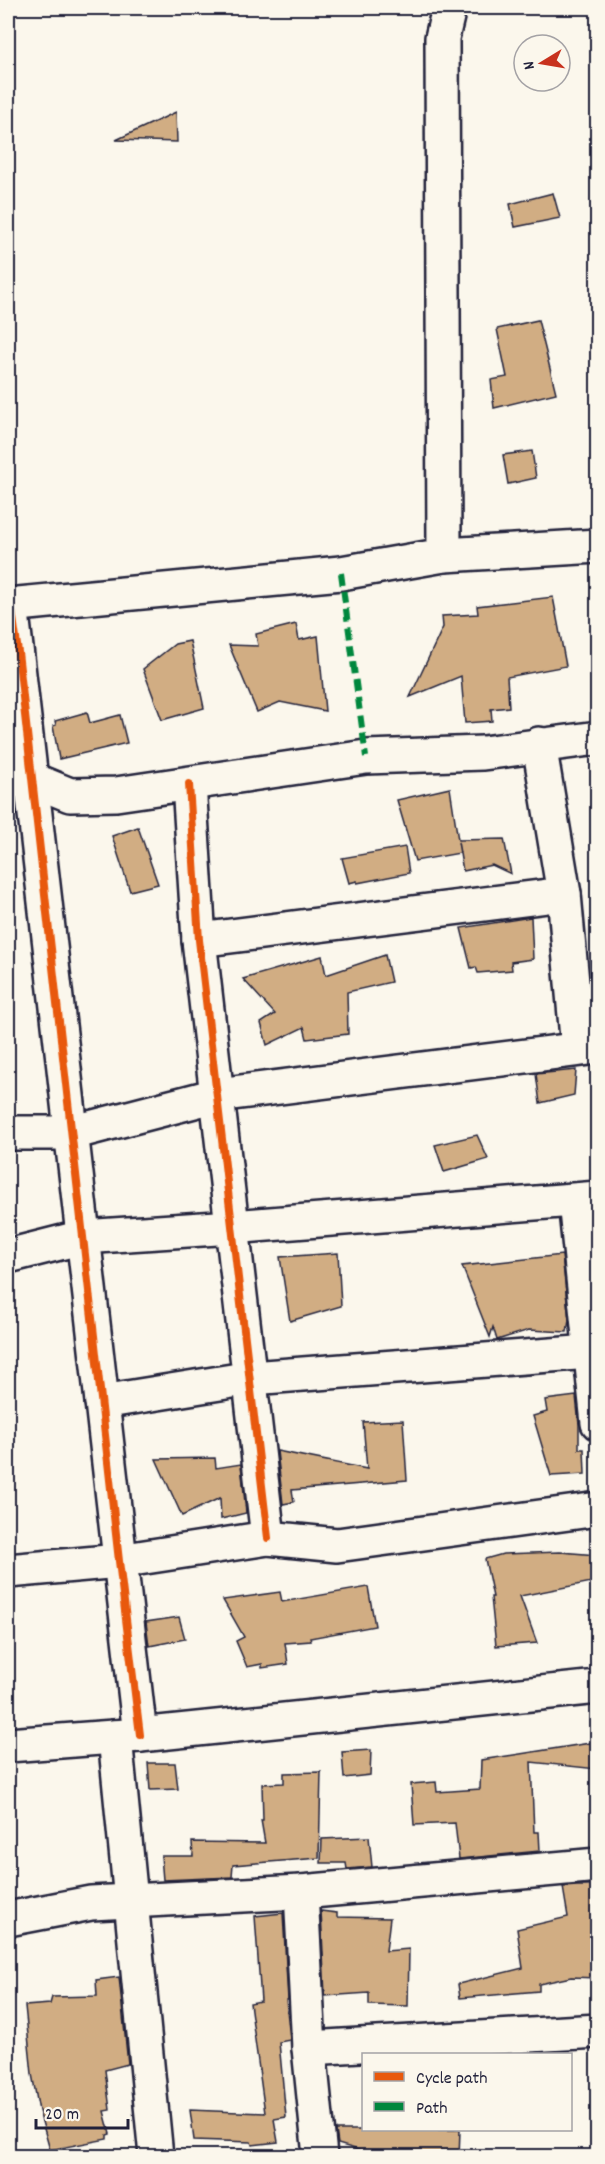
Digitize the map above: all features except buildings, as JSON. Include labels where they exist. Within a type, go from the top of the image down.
[{"type":"street","points":[[444,555],[442,38],[449,8]]},
{"type":"street","points":[[156,2157],[129,1900],[127,1736],[118,1561],[71,1133],[19,780],[9,604],[341,573],[444,555],[597,546]]},
{"type":"street","points":[[19,780],[70,795],[116,794],[366,758],[483,753],[597,738]]},
{"type":"street","points":[[8,1133],[71,1133],[218,1095],[588,1048],[539,744]]},
{"type":"street","points":[[189,784],[199,940],[268,1538]]},
{"type":"street","points":[[199,940],[564,894]]},
{"type":"street","points":[[8,1256],[83,1237],[586,1199],[590,1352],[597,1423]]},
{"type":"street","points":[[102,1402],[251,1378],[590,1352]]},
{"type":"street","points":[[8,1571],[118,1561],[268,1538],[337,1545],[597,1509]]},
{"type":"street","points":[[8,1745],[127,1736],[597,1688]]},
{"type":"street","points":[[8,1919],[92,1903],[301,1892],[597,1865]]},
{"type":"street","points":[[301,1892],[309,2048],[320,2157]]},
{"type":"street","points":[[309,2048],[597,2031]]},
{"type":"marked path","points":[[341,573],[366,757]]},
{"type":"cycle path","points":[[8,605],[11,604],[18,652],[140,1735]]},
{"type":"cycle path","points":[[189,784],[199,940],[268,1538]]}]
